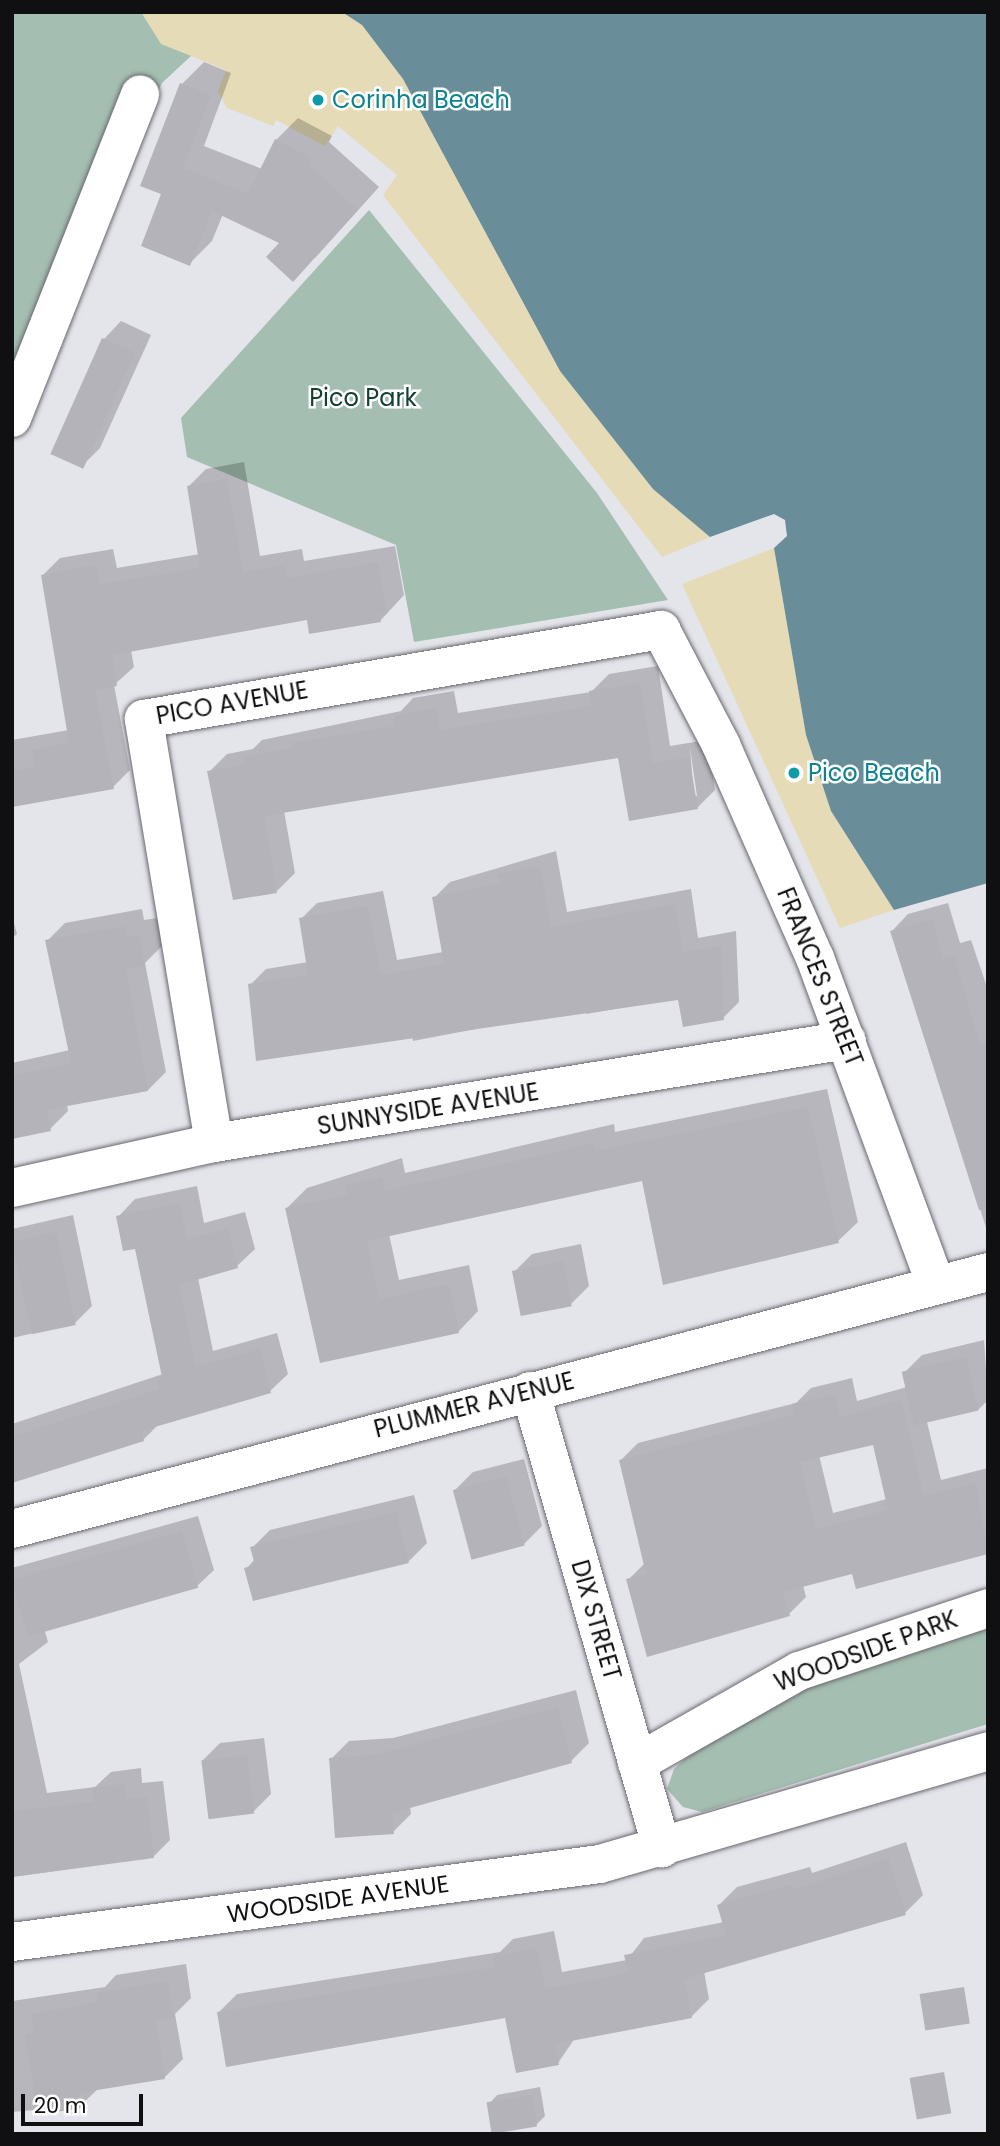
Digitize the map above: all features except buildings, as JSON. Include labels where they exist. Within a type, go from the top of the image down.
[{"type":"street","points":[[12,418],[140,94]]},
{"type":"street","name":"FRANCES STREET","points":[[661,630],[721,745],[846,1040],[936,1285]]},
{"type":"street","name":"PICO AVENUE","points":[[214,1143],[144,719],[661,630]]},
{"type":"street","name":"SUNNYSIDE AVENUE","points":[[12,1188],[214,1143],[846,1040]]},
{"type":"street","points":[[936,1285],[988,1272]]},
{"type":"street","name":"PLUMMER AVENUE","points":[[12,1529],[936,1285]]},
{"type":"street","name":"DIX STREET","points":[[530,1391],[662,1849]]},
{"type":"street","name":"WOODSIDE PARK","points":[[637,1763],[799,1671],[988,1608]]},
{"type":"street","points":[[662,1849],[988,1751]]},
{"type":"street","name":"WOODSIDE AVENUE","points":[[12,1942],[600,1864],[662,1849]]},
{"type":"green space","points":[[12,12],[238,12],[162,83],[12,380]]},
{"type":"green space","name":"Pico Park","points":[[369,210],[597,493],[668,600],[414,642],[396,545],[187,457],[181,418]]},
{"type":"green space","points":[[988,1625],[988,1724],[702,1812],[683,1807],[667,1789],[674,1769],[695,1749],[789,1694]]},
{"type":"sand","points":[[141,12],[342,12],[362,25],[403,79],[560,371],[653,489],[710,537],[662,557],[383,195],[397,175],[338,126],[325,146],[276,120],[273,126],[227,108],[218,91],[226,70],[161,44]]},
{"type":"sand","name":"Pico Beach","points":[[774,548],[806,735],[831,811],[894,910],[840,928],[682,584]]},
{"type":"water","points":[[342,12],[988,12],[988,883],[894,910],[831,811],[806,735],[774,548],[787,536],[785,520],[774,514],[710,537],[653,489],[560,371],[403,79],[362,25]]},
{"type":"place","name":"Corinha Beach","points":[[318,100]]},
{"type":"place","name":"Pico Beach","points":[[794,773]]}]
